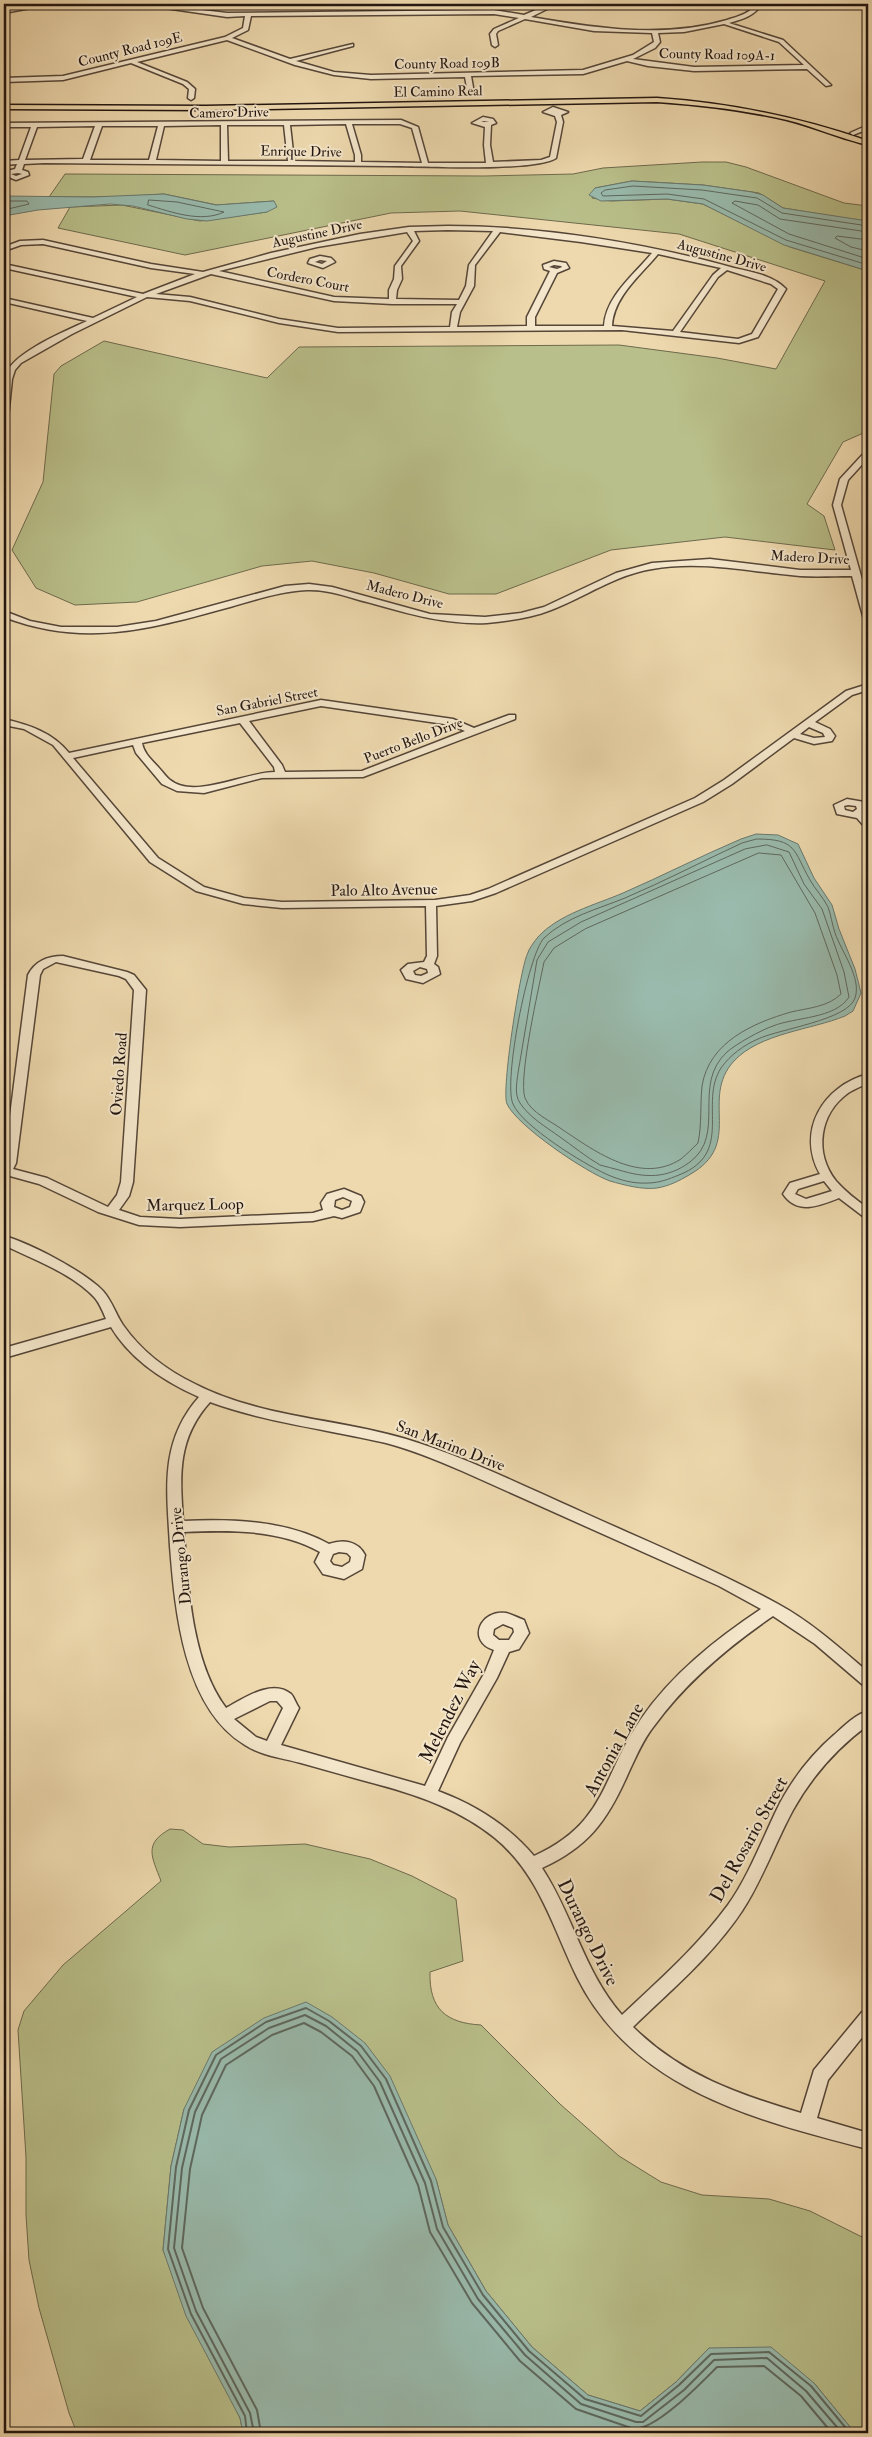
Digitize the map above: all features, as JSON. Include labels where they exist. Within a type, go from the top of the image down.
[{"type":"main road","name":"El Camino Real","points":[[618,98],[735,108],[807,123],[868,143]]},
{"type":"main road","name":"El Camino Real","points":[[4,106],[206,108],[685,98],[781,112],[868,138]]},
{"type":"main road","points":[[757,107],[772,106],[781,112]]},
{"type":"main road","points":[[845,136],[853,133]]},
{"type":"street","points":[[4,11],[49,4]]},
{"type":"street","points":[[140,4],[209,14],[248,15],[478,12],[527,16],[594,29],[655,32],[693,30],[725,23],[746,16],[759,4]]},
{"type":"street","points":[[495,45],[494,32],[554,4]]},
{"type":"street","points":[[736,19],[750,4]]},
{"type":"street","name":"County Road 109E","points":[[4,80],[57,79],[227,38],[246,29],[248,15]]},
{"type":"street","points":[[725,23],[778,39],[828,85]]},
{"type":"street","name":"County Road 109B","points":[[227,38],[321,72],[346,76],[468,75],[576,72],[600,68],[655,46],[657,42],[655,32]]},
{"type":"street","points":[[290,61],[351,45]]},
{"type":"street","name":"County Road 109A-1","points":[[625,59],[656,67],[679,69],[809,67]]},
{"type":"street","points":[[131,61],[185,83],[192,89],[191,98]]},
{"type":"street","points":[[468,75],[471,93]]},
{"type":"street","name":"Enrique Drive","points":[[4,163],[86,161],[490,165],[550,160],[554,155],[560,122],[558,115]]},
{"type":"street","points":[[348,122],[358,154],[358,164]]},
{"type":"street","name":"Camero Drive","points":[[4,125],[162,126],[396,122],[413,125],[424,154],[425,164]]},
{"type":"street","points":[[287,124],[291,163]]},
{"type":"street","points":[[18,171],[35,125]]},
{"type":"street","points":[[86,161],[99,125]]},
{"type":"street","points":[[224,125],[226,155],[224,162]]},
{"type":"street","points":[[488,125],[487,145],[490,165]]},
{"type":"street","points":[[152,162],[162,126]]},
{"type":"street","points":[[853,133],[868,128]]},
{"type":"street","name":"Augustine Drive","points":[[4,266],[145,295],[190,299],[279,321],[323,328],[453,330],[608,328],[730,341],[746,340],[754,335],[782,289],[774,282],[726,268],[657,251],[587,240],[498,230],[450,227],[380,232],[207,272],[145,295],[94,320],[36,350],[8,368],[4,418]]},
{"type":"street","points":[[392,302],[398,266],[416,241],[410,229]]},
{"type":"street","points":[[453,330],[454,318],[470,286],[471,269],[498,230]]},
{"type":"street","name":"Cordero Court","points":[[4,249],[20,243],[43,242],[151,266],[207,272],[321,297],[392,302],[462,302]]},
{"type":"street","points":[[302,249],[316,258]]},
{"type":"street","points":[[608,328],[609,317],[616,302],[635,274],[657,251]]},
{"type":"street","points":[[675,334],[715,276],[726,268]]},
{"type":"street","points":[[531,329],[531,317],[554,271]]},
{"type":"street","points":[[4,300],[94,320]]},
{"type":"street","points":[[868,454],[844,479],[837,505],[868,616]]},
{"type":"street","name":"Madero Drive","points":[[4,614],[28,623],[62,630],[117,630],[157,624],[285,589],[310,587],[332,590],[415,614],[449,620],[485,620],[521,616],[547,609],[619,575],[652,566],[710,562],[800,573],[857,573]]},
{"type":"street","name":"Palo Alto Avenue","points":[[4,722],[27,727],[47,737],[67,756],[154,860],[200,889],[243,901],[282,905],[430,903],[472,898],[492,891],[699,800],[728,782],[857,689],[868,687]]},
{"type":"street","name":"Palo Alto Avenue","points":[[846,697],[868,693]]},
{"type":"street","name":"San Gabriel Street","points":[[67,756],[314,704],[328,704],[453,722],[472,731]]},
{"type":"street","name":"Puerto Bello Drive","points":[[137,742],[139,751],[166,782],[177,788],[204,790],[262,775],[364,774],[512,717]]},
{"type":"street","points":[[243,720],[279,767],[280,775]]},
{"type":"street","points":[[794,735],[814,741],[829,739],[830,736],[827,731],[809,723]]},
{"type":"street","points":[[859,814],[868,824]]},
{"type":"street","points":[[428,965],[432,956],[430,903]]},
{"type":"street","name":"Oviedo Road","points":[[5,1173],[10,1163],[34,975],[38,967],[54,959],[92,966],[130,977],[140,990],[127,1182],[123,1196],[111,1212]]},
{"type":"street","points":[[868,1078],[840,1093],[824,1112],[819,1121],[815,1142],[825,1176],[840,1193],[868,1214]]},
{"type":"street","name":"Marquez Loop","points":[[5,1173],[43,1181],[111,1212],[139,1221],[163,1223],[313,1216],[332,1212]]},
{"type":"street","points":[[825,1176],[794,1186],[789,1194],[792,1198],[803,1203],[810,1203],[840,1193]]},
{"type":"street","name":"San Marino Drive","points":[[4,1240],[88,1286],[99,1295],[114,1321],[131,1344],[147,1360],[165,1374],[208,1396],[248,1412],[386,1439],[424,1450],[492,1478],[724,1582],[773,1608],[820,1640],[868,1681]]},
{"type":"street","points":[[4,1353],[114,1321]]},
{"type":"street","name":"Durango Drive","points":[[208,1396],[189,1418],[176,1447],[173,1483],[180,1580],[189,1627],[205,1687],[223,1718],[251,1741],[271,1749],[443,1798],[487,1822],[507,1838],[531,1865],[546,1886],[585,1976],[596,1995],[622,2027],[656,2057],[681,2076],[756,2106],[868,2141]]},
{"type":"street","points":[[177,1527],[244,1528],[284,1534],[307,1539],[328,1550]]},
{"type":"street","name":"Antonia Lane","points":[[531,1865],[558,1852],[589,1828],[601,1812],[646,1725],[666,1698],[709,1654],[773,1608]]},
{"type":"street","name":"Melendez Way","points":[[430,1794],[453,1741],[492,1674],[503,1647]]},
{"type":"street","points":[[223,1718],[268,1694],[284,1696],[289,1701],[291,1708],[271,1749]]},
{"type":"street","name":"Del Rosario Street","points":[[622,2027],[719,1929],[750,1883],[787,1806],[801,1782],[831,1746],[868,1717]]},
{"type":"street","points":[[807,2122],[820,2076],[868,2017]]},
{"type":"green space","points":[[726,162],[746,167],[844,203],[868,206],[868,221],[862,221],[783,208],[759,193],[703,185],[632,181],[595,188],[592,198],[611,201],[667,199],[703,204],[790,247],[868,271],[868,431],[843,442],[807,504],[824,516],[835,550],[725,537],[611,550],[496,594],[449,594],[374,573],[312,561],[262,566],[137,602],[75,605],[36,588],[12,550],[43,482],[54,374],[61,366],[104,341],[267,378],[299,347],[619,345],[717,358],[776,369],[825,281],[679,234],[460,211],[391,213],[185,255],[58,228],[70,207],[122,205],[200,221],[267,212],[274,201],[217,205],[164,194],[117,197],[49,197],[65,174],[484,176],[573,174],[603,168]]},
{"type":"green space","points":[[170,1829],[183,1830],[203,1844],[229,1847],[305,1844],[370,1859],[412,1876],[456,1899],[463,1961],[430,1972],[430,1985],[433,1996],[436,2005],[442,2012],[458,2021],[481,2025],[560,2104],[619,2156],[661,2182],[702,2195],[769,2199],[810,2211],[868,2240],[868,2433],[855,2433],[814,2383],[709,2348],[676,2382],[640,2411],[588,2395],[532,2347],[486,2291],[448,2225],[436,2179],[184,2109],[171,2166],[163,2250],[240,2418],[243,2433],[77,2433],[69,2413],[39,2308],[29,2260],[26,2215],[26,2157],[18,2030],[24,2011],[63,1965],[161,1881],[153,1858],[153,1846],[161,1835]]},
{"type":"water","points":[[632,181],[703,185],[752,192],[763,195],[783,208],[868,221],[868,271],[784,245],[703,204],[667,199],[601,201],[589,195],[595,188]]},
{"type":"water","points":[[164,194],[216,205],[274,201],[277,207],[267,212],[207,221],[187,219],[133,206],[110,204],[38,210],[4,216],[4,196],[92,197]]},
{"type":"water","points":[[756,834],[778,835],[798,844],[814,878],[832,905],[839,929],[855,969],[861,993],[853,1011],[845,1016],[772,1038],[758,1044],[734,1061],[724,1076],[720,1090],[719,1135],[715,1149],[706,1163],[670,1185],[657,1188],[640,1188],[610,1181],[586,1169],[554,1148],[524,1124],[507,1104],[507,1077],[512,1031],[520,983],[528,952],[536,939],[556,922],[567,916]]},
{"type":"water","points":[[306,2002],[332,2017],[365,2043],[390,2076],[436,2179],[448,2225],[486,2291],[532,2347],[588,2395],[640,2411],[676,2382],[709,2348],[771,2347],[814,2383],[855,2433],[243,2433],[240,2418],[186,2316],[163,2250],[171,2166],[184,2109],[212,2052],[264,2018]]}]
